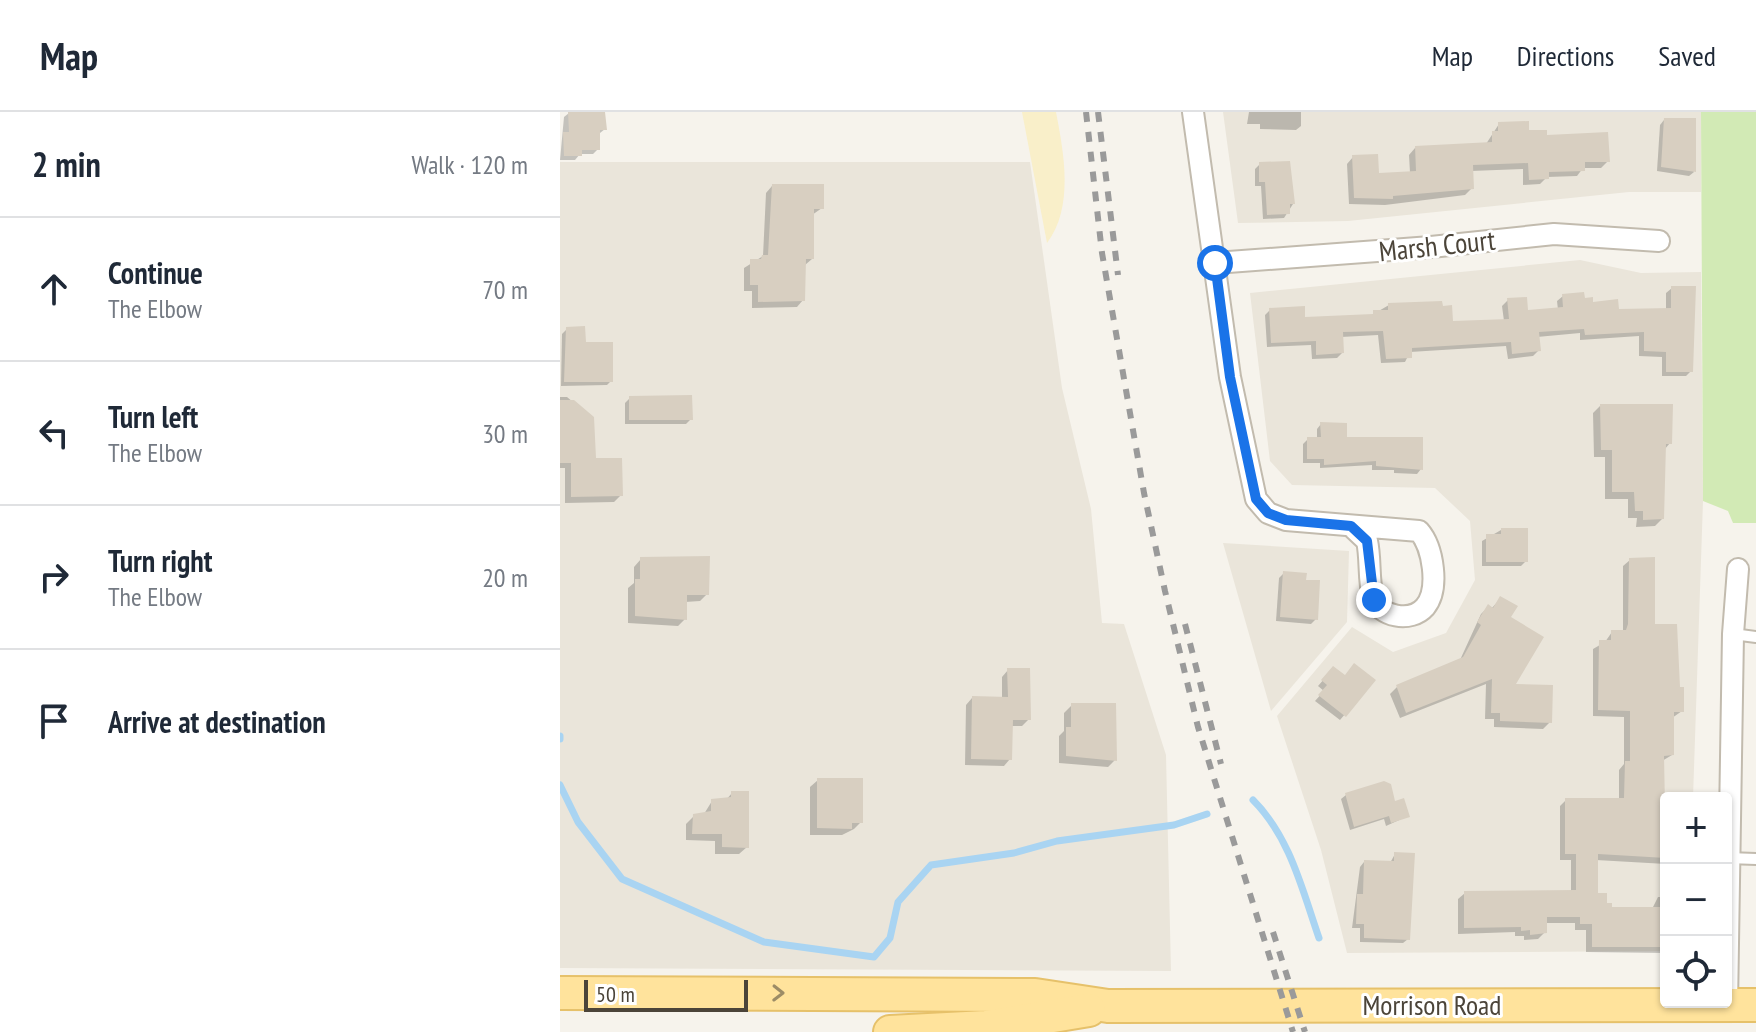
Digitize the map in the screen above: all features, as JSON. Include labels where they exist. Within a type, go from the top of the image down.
[{"type":"main road","name":"Morrison Road","points":[[560,993],[1035,995],[1108,1006],[1742,1005]]},
{"type":"main road","name":"Morrison Road","points":[[890,1032],[986,1027],[1049,1019],[1108,1006]]},
{"type":"street","points":[[1193,112],[1230,377],[1256,499],[1268,513],[1286,520],[1419,531],[1428,540],[1432,553],[1430,597],[1424,609],[1411,616],[1396,616],[1382,610],[1374,600],[1367,541],[1351,526]]},
{"type":"street","name":"Marsh Court","points":[[1215,263],[1431,247],[1554,234],[1659,241]]},
{"type":"street","points":[[1729,792],[1733,634],[1738,569]]},
{"type":"street","points":[[1729,864],[1742,1005]]},
{"type":"lane","points":[[1733,634],[1756,637]]},
{"type":"lane","points":[[1732,858],[1756,859]]},
{"type":"shaded area","points":[[1223,112],[1701,112],[1701,192],[1629,192],[1348,221],[1238,223]]},
{"type":"shaded area","points":[[560,162],[1030,162],[1062,388],[1091,509],[1102,623],[1124,624],[1166,755],[1171,971],[560,968]]},
{"type":"shaded area","points":[[1580,260],[1641,273],[1701,272],[1703,501],[1693,792],[1660,792],[1660,951],[1347,953],[1321,850],[1277,716],[1352,627],[1393,652],[1446,633],[1475,580],[1470,521],[1435,488],[1292,485],[1270,461],[1250,293]]},
{"type":"shaded area","points":[[1223,543],[1349,551],[1347,622],[1271,711]]},
{"type":"green space","points":[[1701,112],[1756,112],[1756,523],[1733,523],[1728,511],[1703,501]]},
{"type":"sand","points":[[1022,112],[1056,112],[1064,162],[1064,197],[1061,213],[1047,243]]},
{"type":"building","points":[[568,112],[605,112],[607,130],[600,130],[600,150],[582,150],[582,156],[564,156],[563,132],[569,132]]},
{"type":"building","points":[[1664,118],[1696,118],[1696,172],[1661,167]]},
{"type":"building","points":[[1529,121],[1529,130],[1547,130],[1547,135],[1608,132],[1610,162],[1585,162],[1585,171],[1549,172],[1549,179],[1529,180],[1528,163],[1473,165],[1474,189],[1393,196],[1393,199],[1354,198],[1352,155],[1378,154],[1379,173],[1416,171],[1415,146],[1492,142],[1492,131],[1498,131],[1498,122]]},
{"type":"building","points":[[1290,161],[1295,204],[1290,204],[1290,214],[1267,215],[1265,182],[1259,182],[1259,162]]},
{"type":"building","points":[[772,184],[824,184],[824,209],[814,209],[814,259],[806,259],[805,301],[758,302],[758,285],[750,285],[750,259],[768,255]]},
{"type":"building","points":[[1671,286],[1696,286],[1693,372],[1666,372],[1666,352],[1644,351],[1644,332],[1585,335],[1584,329],[1539,332],[1541,351],[1512,354],[1511,342],[1412,348],[1412,358],[1386,359],[1383,331],[1343,332],[1344,353],[1316,355],[1316,341],[1271,343],[1269,308],[1305,306],[1305,317],[1373,314],[1373,310],[1388,310],[1388,303],[1442,301],[1443,306],[1452,305],[1453,321],[1509,319],[1507,298],[1527,297],[1528,310],[1563,307],[1562,294],[1584,292],[1585,298],[1593,297],[1593,302],[1618,299],[1619,309],[1671,308]]},
{"type":"building","points":[[585,326],[586,342],[613,342],[613,382],[564,382],[566,327]]},
{"type":"building","points":[[692,395],[693,420],[629,420],[629,396]]},
{"type":"building","points":[[560,400],[574,400],[594,417],[596,458],[622,458],[623,496],[571,497],[571,463],[560,463]]},
{"type":"building","points":[[1600,404],[1673,404],[1672,444],[1666,444],[1664,519],[1643,520],[1643,511],[1635,511],[1634,492],[1612,492],[1612,450],[1601,450]]},
{"type":"building","points":[[1320,422],[1347,423],[1347,437],[1423,437],[1423,470],[1376,466],[1376,461],[1324,465],[1324,459],[1307,459],[1307,437],[1321,437]]},
{"type":"building","points":[[1501,528],[1528,528],[1528,562],[1486,562],[1486,534],[1501,534]]},
{"type":"building","points":[[710,556],[709,595],[687,595],[687,620],[635,616],[635,579],[640,579],[640,557]]},
{"type":"building","points":[[1655,557],[1655,624],[1677,624],[1684,712],[1674,712],[1674,755],[1664,756],[1665,792],[1660,792],[1660,858],[1598,854],[1598,893],[1607,893],[1607,903],[1612,903],[1612,907],[1660,907],[1660,947],[1592,947],[1592,924],[1580,924],[1580,917],[1547,917],[1547,933],[1530,935],[1530,930],[1521,931],[1521,927],[1464,928],[1464,891],[1576,890],[1576,854],[1565,854],[1565,798],[1624,798],[1625,761],[1630,761],[1630,711],[1598,710],[1599,640],[1611,640],[1611,630],[1626,630],[1629,558]]},
{"type":"building","points":[[1283,571],[1307,573],[1306,580],[1320,580],[1318,620],[1280,617]]},
{"type":"building","points":[[1500,596],[1518,606],[1511,617],[1544,637],[1516,684],[1553,685],[1552,723],[1500,721],[1500,713],[1491,713],[1492,679],[1406,713],[1396,685],[1463,657],[1481,625],[1477,622],[1488,604],[1493,608]]},
{"type":"building","points":[[1354,663],[1376,680],[1346,717],[1318,695],[1327,685],[1321,680],[1333,666],[1345,675]]},
{"type":"building","points":[[1007,668],[1030,668],[1031,720],[1013,720],[1012,760],[971,759],[972,696],[1008,697]]},
{"type":"building","points":[[1071,703],[1116,703],[1117,761],[1066,756],[1066,727],[1071,727]]},
{"type":"building","points":[[817,778],[863,778],[863,823],[852,823],[852,829],[817,828]]},
{"type":"building","points":[[1384,781],[1391,784],[1395,801],[1404,798],[1410,817],[1391,823],[1389,816],[1354,827],[1345,793]]},
{"type":"building","points":[[731,791],[749,791],[749,848],[722,847],[722,834],[692,834],[693,814],[711,811],[711,799],[731,797]]},
{"type":"building","points":[[1394,852],[1415,853],[1410,940],[1364,938],[1364,924],[1356,924],[1357,894],[1363,894],[1364,860],[1394,861]]},
{"type":"waterway","points":[[560,785],[578,822],[622,879],[764,942],[874,957],[890,938],[898,902],[931,865],[1014,853],[1057,841],[1174,825],[1207,814]]},
{"type":"waterway","points":[[1253,800],[1277,830],[1286,847],[1319,938]]},
{"type":"railway","points":[[1086,112],[1102,253],[1144,493],[1165,591],[1198,727],[1293,1032]]},
{"type":"railway","points":[[1098,112],[1118,275]]},
{"type":"railway","points":[[1185,624],[1221,764]]},
{"type":"railway","points":[[1273,932],[1305,1032]]},
{"type":"route","points":[[1215,263],[1230,377],[1249,480],[1256,499],[1268,513],[1286,520],[1351,526],[1367,541],[1374,600]]}]
